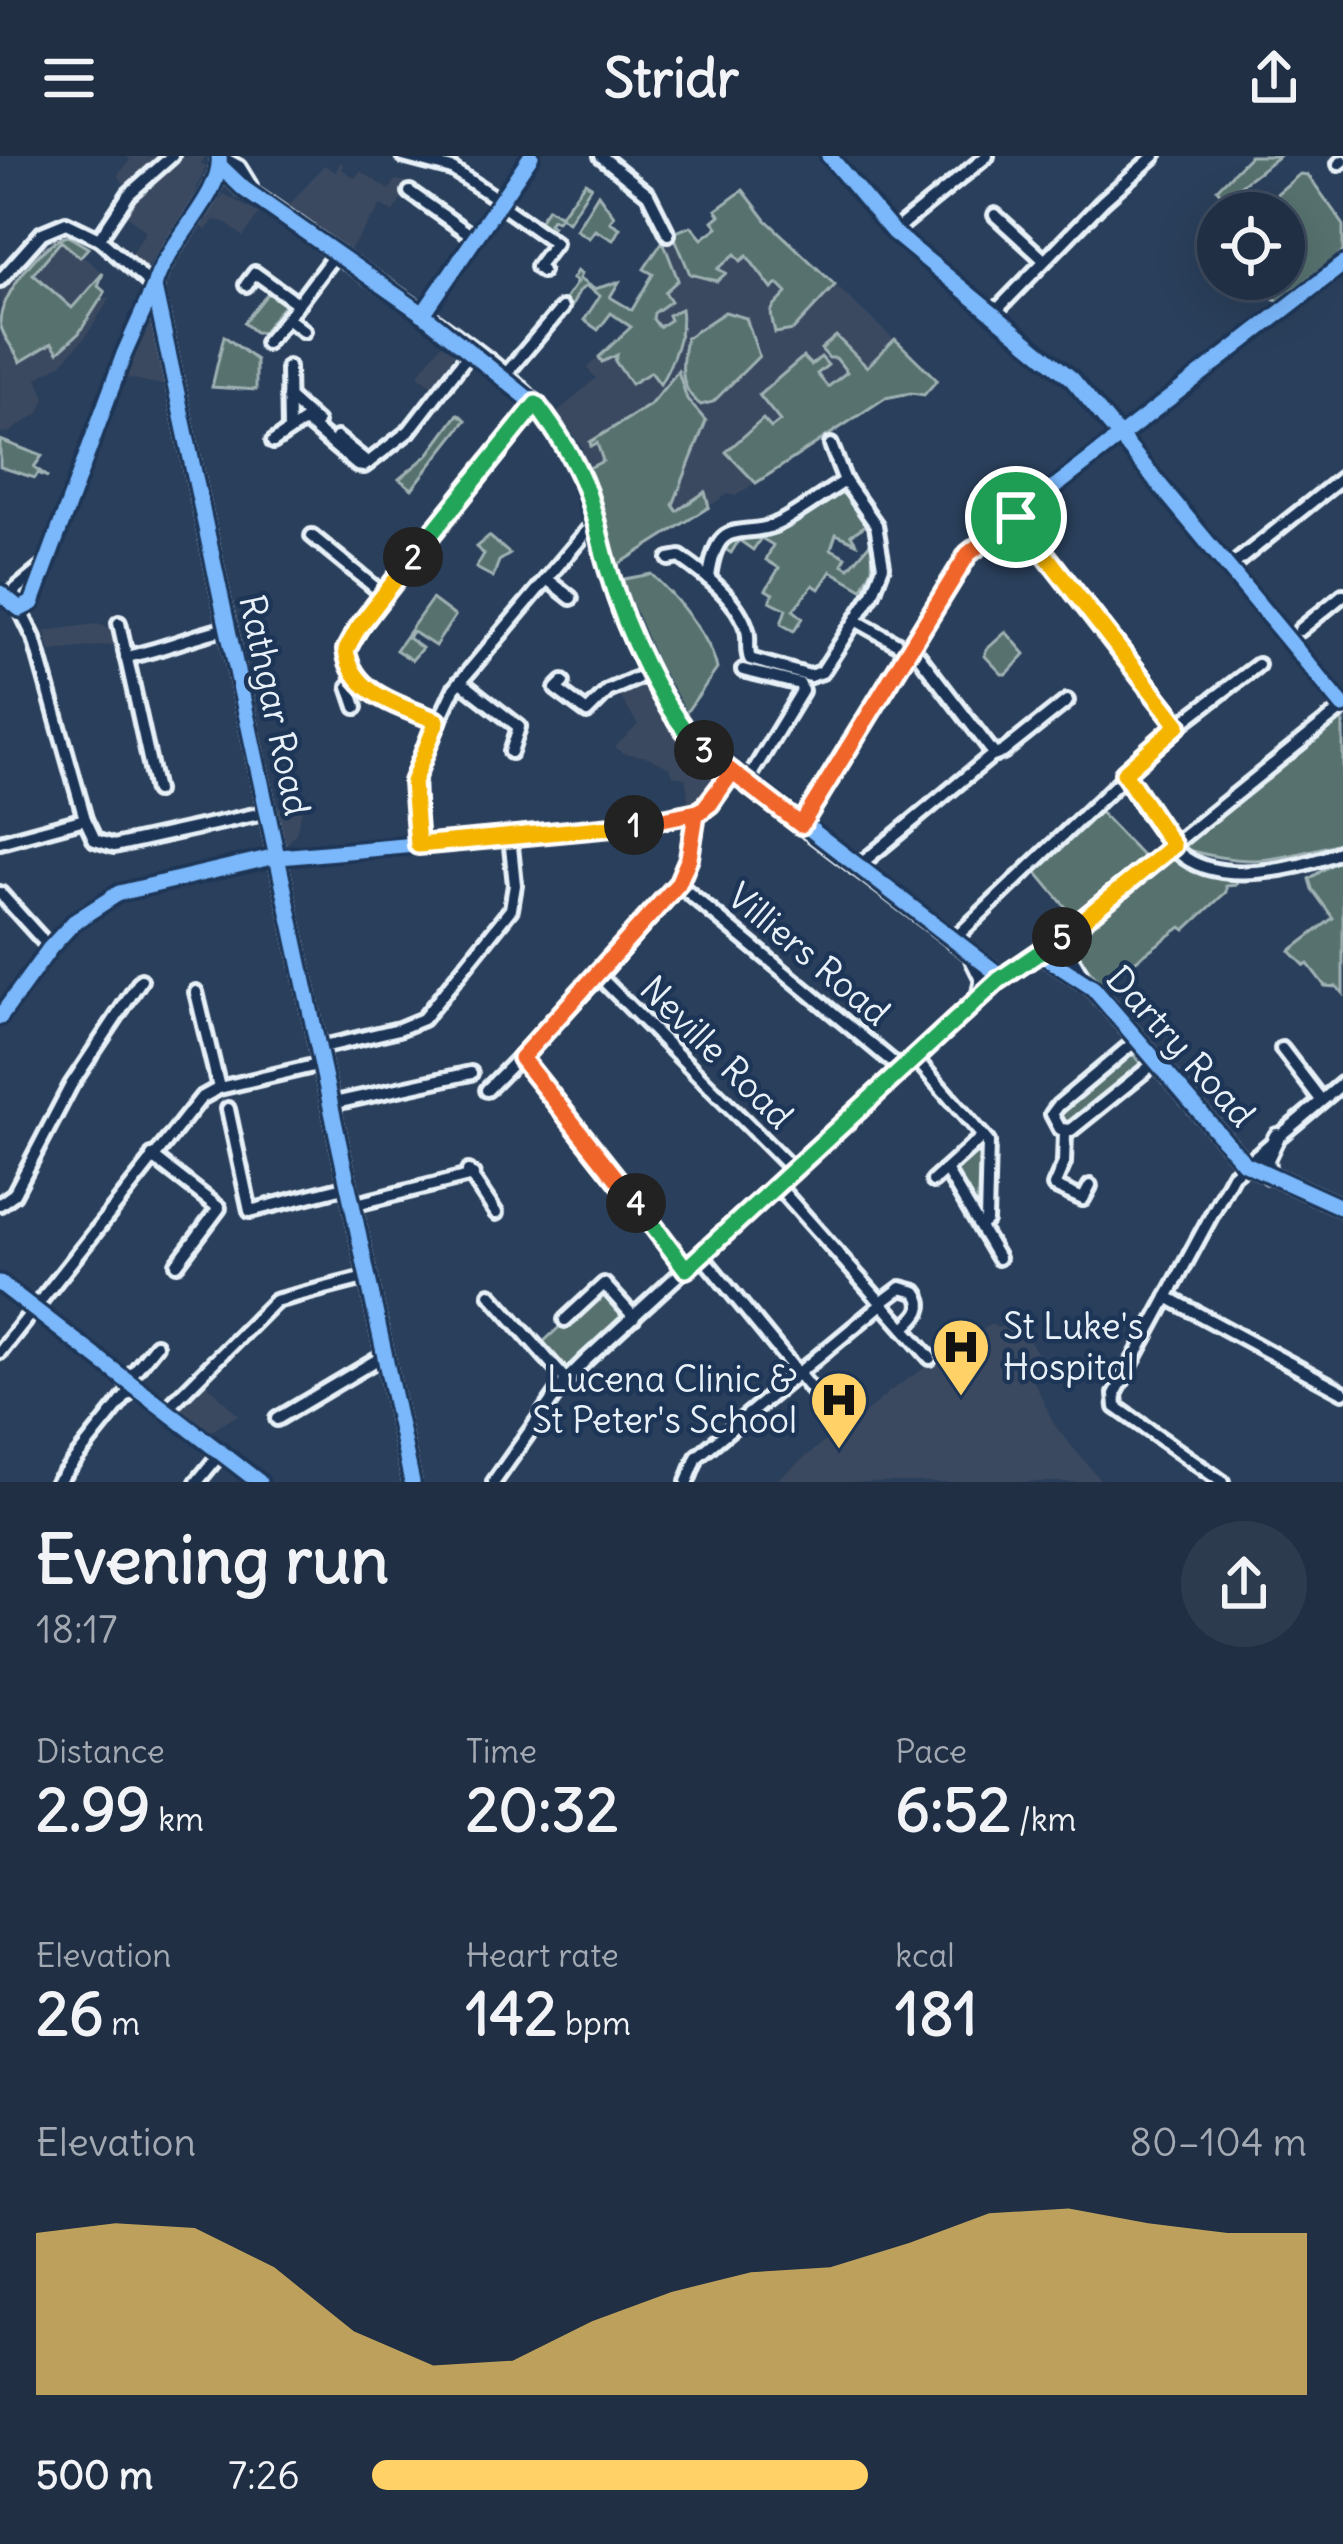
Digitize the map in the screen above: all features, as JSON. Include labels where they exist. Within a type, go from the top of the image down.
[{"type":"main road","points":[[154,287],[164,260],[219,165],[423,314],[536,404],[568,451],[597,525],[610,578],[651,672],[687,734],[1002,977],[1039,953]]},
{"type":"main road","name":"Rathgar Road","points":[[154,287],[412,1482]]},
{"type":"main road","points":[[1071,929],[1066,949],[1082,978]]},
{"type":"main road","name":"Dartry Road","points":[[1039,953],[1082,978],[1244,1163],[1343,1208]]},
{"type":"main road","points":[[972,957],[983,979],[979,998]]},
{"type":"main road","points":[[1268,1175],[1267,1154],[1276,1136]]},
{"type":"street","points":[[99,239],[129,194],[172,156]]},
{"type":"street","points":[[403,156],[452,169],[555,243],[537,267],[542,271]]},
{"type":"street","points":[[423,314],[531,156]]},
{"type":"street","points":[[601,156],[649,194],[668,234]]},
{"type":"street","points":[[829,156],[893,232],[1072,380],[1343,707],[1039,953]]},
{"type":"street","points":[[893,232],[987,156]]},
{"type":"street","points":[[993,314],[1154,156]]},
{"type":"street","points":[[410,192],[426,196],[475,238]]},
{"type":"street","points":[[995,215],[1044,260]]},
{"type":"street","points":[[0,280],[54,224],[75,225],[99,239],[154,287],[46,564],[20,598],[95,841],[114,846],[268,812]]},
{"type":"street","points":[[266,344],[336,253]]},
{"type":"street","points":[[801,825],[968,554],[1343,264]]},
{"type":"street","points":[[246,285],[255,273],[298,304]]},
{"type":"street","points":[[504,376],[562,308]]},
{"type":"street","points":[[287,318],[304,331]]},
{"type":"street","points":[[288,397],[357,465],[368,463],[409,431],[472,351]]},
{"type":"street","points":[[288,367],[289,431]]},
{"type":"street","points":[[437,721],[371,693],[346,650],[383,594],[536,404]]},
{"type":"street","points":[[272,442],[307,419]]},
{"type":"street","points":[[669,559],[680,557],[709,577],[748,631],[750,659],[810,676],[823,672],[857,621],[883,566],[876,525],[844,481],[831,445]]},
{"type":"street","points":[[1229,568],[1343,477]]},
{"type":"street","points":[[709,577],[720,542],[744,528],[764,530],[780,523],[844,481]]},
{"type":"street","points":[[1016,517],[1178,725]]},
{"type":"street","points":[[418,845],[413,782],[437,721],[460,681],[597,525]]},
{"type":"street","points":[[312,536],[383,594]]},
{"type":"street","points":[[547,579],[571,598]]},
{"type":"street","points":[[1300,630],[1343,595]]},
{"type":"street","points":[[857,621],[919,656],[995,755]]},
{"type":"street","points":[[118,623],[156,791]]},
{"type":"street","points":[[126,657],[171,648],[181,639],[228,628]]},
{"type":"street","points":[[1258,665],[1124,773],[1173,846],[1190,860],[1250,873],[1290,868],[1343,851]]},
{"type":"street","points":[[743,670],[800,684],[802,692],[746,783]]},
{"type":"street","points":[[563,682],[556,689],[587,712],[608,691],[651,672]]},
{"type":"street","points":[[356,707],[349,686],[360,680]]},
{"type":"street","points":[[460,681],[519,728],[511,752]]},
{"type":"street","points":[[856,868],[1067,701]]},
{"type":"street","points":[[2,1009],[50,948],[90,910],[119,893],[277,857],[650,823],[696,814],[710,804],[732,772]]},
{"type":"street","points":[[952,941],[1120,781]]},
{"type":"street","points":[[487,1090],[599,976],[678,884],[689,858],[696,814]]},
{"type":"street","points":[[0,842],[85,819]]},
{"type":"street","points":[[0,1352],[201,1098],[423,1019],[511,909],[510,837]]},
{"type":"street","name":"Villiers Road","points":[[678,884],[902,1070]]},
{"type":"street","points":[[0,893],[50,948]]},
{"type":"street","name":"Neville Road","points":[[599,976],[793,1170]]},
{"type":"street","points":[[494,1482],[566,1380],[1002,977]]},
{"type":"street","points":[[0,1204],[14,1194],[71,1085],[141,980]]},
{"type":"street","points":[[196,992],[219,1088]]},
{"type":"street","points":[[1065,1132],[1054,1123],[1052,1114],[1138,1040]]},
{"type":"street","points":[[1282,1049],[1321,1100]]},
{"type":"street","points":[[521,1058],[686,1269]]},
{"type":"street","points":[[915,1058],[988,1142],[986,1222],[980,1226]]},
{"type":"street","points":[[1065,1132],[1157,1061]]},
{"type":"street","points":[[330,1104],[471,1073]]},
{"type":"street","points":[[1222,1482],[1113,1402],[1233,1175],[1343,1083]]},
{"type":"street","points":[[228,1109],[249,1214],[348,1186]]},
{"type":"street","points":[[1065,1132],[1064,1162],[1054,1186],[1083,1199],[1090,1186]]},
{"type":"street","points":[[933,1181],[983,1136]]},
{"type":"street","points":[[152,1156],[220,1208],[177,1264]]},
{"type":"street","points":[[946,1170],[998,1258]]},
{"type":"street","points":[[352,1205],[470,1173],[496,1213]]},
{"type":"street","points":[[777,1185],[930,1358]]},
{"type":"street","points":[[701,1255],[842,1427]]},
{"type":"street","points":[[165,1411],[275,1301],[368,1277]]},
{"type":"street","points":[[0,1283],[260,1482]]},
{"type":"street","points":[[565,1320],[604,1284],[634,1317]]},
{"type":"street","points":[[687,1482],[697,1457],[902,1288],[916,1292],[922,1301],[920,1312],[904,1328]]},
{"type":"street","points":[[490,1294],[566,1380]]},
{"type":"street","points":[[1167,1297],[1343,1392]]},
{"type":"street","points":[[57,1482],[156,1345]]},
{"type":"street","points":[[277,1419],[385,1355]]},
{"type":"street","points":[[197,1482],[220,1454]]},
{"type":"shaded area","points":[[126,156],[162,156],[121,193],[124,184],[118,175],[130,160]]},
{"type":"shaded area","points":[[177,156],[206,156],[201,163],[206,166],[193,198],[144,272],[128,259],[146,231],[122,211],[134,192]]},
{"type":"shaded area","points":[[340,162],[355,178],[361,171],[389,190],[396,180],[412,183],[393,212],[381,205],[349,251],[287,208],[324,165],[336,172]]},
{"type":"shaded area","points":[[224,194],[259,214],[243,237],[225,222],[214,220],[206,230],[199,225]]},
{"type":"shaded area","points":[[766,220],[937,380],[924,395],[885,398],[735,496],[728,494],[616,566],[583,448],[558,412],[596,378],[587,368],[678,280],[661,237],[673,233],[688,267]]},
{"type":"shaded area","points":[[61,233],[91,244],[82,255],[104,274],[98,286],[105,292],[103,299],[111,297],[61,364],[37,378],[45,398],[39,413],[10,432],[0,433],[0,292],[40,248]]},
{"type":"shaded area","points":[[146,315],[152,315],[167,386],[123,377]]},
{"type":"shaded area","points":[[444,341],[457,351],[431,385],[418,375]]},
{"type":"shaded area","points":[[97,624],[118,631],[120,644],[50,651],[45,631]]},
{"type":"shaded area","points":[[643,682],[678,738],[720,780],[698,804],[689,807],[686,779],[673,775],[670,768],[615,747],[638,725],[618,693]]},
{"type":"shaded area","points":[[304,801],[296,833],[282,850],[273,809]]},
{"type":"shaded area","name":"St Luke's Hospital","points":[[1014,1318],[1043,1361],[1029,1371],[1055,1426],[1102,1482],[774,1482],[828,1439],[844,1432],[890,1391],[991,1324],[998,1328]]},
{"type":"shaded area","points":[[205,1382],[238,1415],[206,1434],[178,1409]]},
{"type":"green space","points":[[1250,156],[1279,156],[1232,192],[1217,189]]},
{"type":"green space","points":[[1300,174],[1308,175],[1343,224],[1343,252],[1305,281],[1305,192],[1279,192]]},
{"type":"green space","points":[[585,182],[591,186],[568,222],[552,219],[548,233],[536,225],[548,208],[560,216]]},
{"type":"green space","points":[[743,190],[766,220],[835,285],[793,330],[775,333],[772,310],[787,293],[778,284],[772,289],[747,256],[741,261],[735,254],[718,269],[726,273],[717,281],[690,274],[673,233],[691,226],[702,239],[718,227],[713,221],[720,215],[716,210]]},
{"type":"green space","points":[[598,194],[614,216],[610,222],[620,228],[613,240],[595,230],[589,238],[576,230]]},
{"type":"green space","points":[[68,236],[88,248],[80,257],[61,241],[33,274],[72,308],[103,273],[98,286],[105,292],[79,333],[58,352],[52,343],[20,362],[1,328],[2,311],[35,258]]},
{"type":"green space","points":[[663,241],[678,280],[665,292],[671,301],[653,319],[659,327],[681,309],[679,338],[660,384],[651,372],[631,384],[615,361],[617,355],[602,362],[599,357],[631,327],[611,313],[598,330],[584,320],[600,296],[586,286],[572,306],[564,301],[577,282],[572,279],[577,271],[579,279],[594,289],[619,282],[610,297],[632,310],[653,274],[644,269]]},
{"type":"green space","points":[[271,289],[287,302],[265,329],[268,333],[255,332],[244,323]]},
{"type":"green space","points":[[725,312],[746,318],[759,356],[713,402],[701,405],[685,383],[686,338]]},
{"type":"green space","points":[[224,336],[256,360],[256,390],[212,387]]},
{"type":"green space","points":[[836,336],[867,367],[895,339],[937,380],[924,395],[885,398],[756,483],[726,452],[763,419],[771,428],[780,421],[759,395],[803,357],[811,365],[821,357],[828,365],[817,374],[828,387],[847,372],[821,349]]},
{"type":"green space","points":[[678,371],[687,399],[706,421],[673,505],[677,511],[705,492],[709,507],[616,566],[587,469],[603,461],[597,443],[591,446],[590,442],[650,405]]},
{"type":"green space","points":[[458,414],[466,420],[412,489],[399,479],[428,455]]},
{"type":"green space","points":[[0,440],[42,456],[34,467],[48,477],[38,473],[35,478],[0,467]]},
{"type":"green space","points":[[838,493],[846,495],[866,525],[851,535],[856,543],[836,534],[831,549],[846,557],[842,564],[849,568],[873,540],[872,569],[862,589],[831,571],[819,589],[813,585],[793,610],[803,618],[794,631],[781,624],[786,609],[770,601],[773,594],[766,590],[779,568],[766,560],[773,545],[761,538],[753,550],[739,540],[731,553],[722,547],[736,539],[778,529]]},
{"type":"green space","points":[[489,536],[510,554],[499,561],[493,577],[476,568],[484,554],[476,547]]},
{"type":"green space","points":[[651,574],[700,631],[717,669],[685,714],[648,651],[619,580]]},
{"type":"green space","points":[[432,599],[455,616],[435,646],[412,631],[408,638],[422,648],[412,660],[396,650]]},
{"type":"green space","points":[[1006,632],[1025,654],[1002,674],[985,656]]},
{"type":"green space","points":[[1343,716],[1343,842],[1262,860],[1180,848]]},
{"type":"green space","points":[[1097,809],[1144,858],[1073,916],[1032,867]]},
{"type":"green space","points":[[1169,858],[1237,880],[1236,885],[1226,886],[1226,892],[1185,930],[1181,927],[1102,985],[1075,953],[1088,942],[1084,927]]},
{"type":"green space","points":[[1340,859],[1343,994],[1337,987],[1325,986],[1290,951],[1333,918],[1309,879]]},
{"type":"green space","points":[[1133,1054],[1140,1063],[1138,1070],[1070,1127],[1063,1127],[1057,1114],[1060,1109],[1125,1055]]},
{"type":"green space","points":[[984,1145],[983,1215],[978,1217],[952,1177],[952,1168]]},
{"type":"green space","points":[[604,1286],[628,1313],[565,1370],[541,1344]]},
{"type":"cycle path","points":[[219,156],[212,187],[154,287],[412,1482]]},
{"type":"cycle path","points":[[423,314],[531,156]]},
{"type":"cycle path","points":[[829,156],[893,232],[1072,379],[1343,706]]},
{"type":"cycle path","points":[[221,167],[244,189],[423,314],[536,405],[561,437],[577,469],[610,579],[648,668],[687,734],[1002,977]]},
{"type":"cycle path","points":[[801,825],[968,554],[1343,264]]},
{"type":"cycle path","points":[[0,593],[20,609],[32,603],[124,354],[154,287]]},
{"type":"cycle path","points":[[0,1017],[74,922],[119,893],[268,858],[682,817],[702,811],[732,772]]},
{"type":"cycle path","points":[[1039,953],[1093,988],[1244,1163],[1343,1208]]},
{"type":"cycle path","points":[[0,1283],[259,1482]]},
{"type":"place","name":"St Luke's Hospital","points":[[961,1398]]},
{"type":"place","name":"Lucena Clinic & St Peter's School","points":[[839,1451]]},
{"type":"route","points":[[1016,517],[968,554],[801,825],[732,772],[710,804],[696,814],[650,823],[418,845],[413,782],[437,721],[371,693],[353,672],[346,650],[383,594],[536,404],[561,437],[586,490],[610,578],[648,668],[687,734],[732,772],[726,781],[710,804],[702,811],[696,814],[689,858],[678,884],[521,1058],[686,1269],[999,980],[1173,846],[1124,773],[1176,729],[1178,722],[1016,517]]}]
